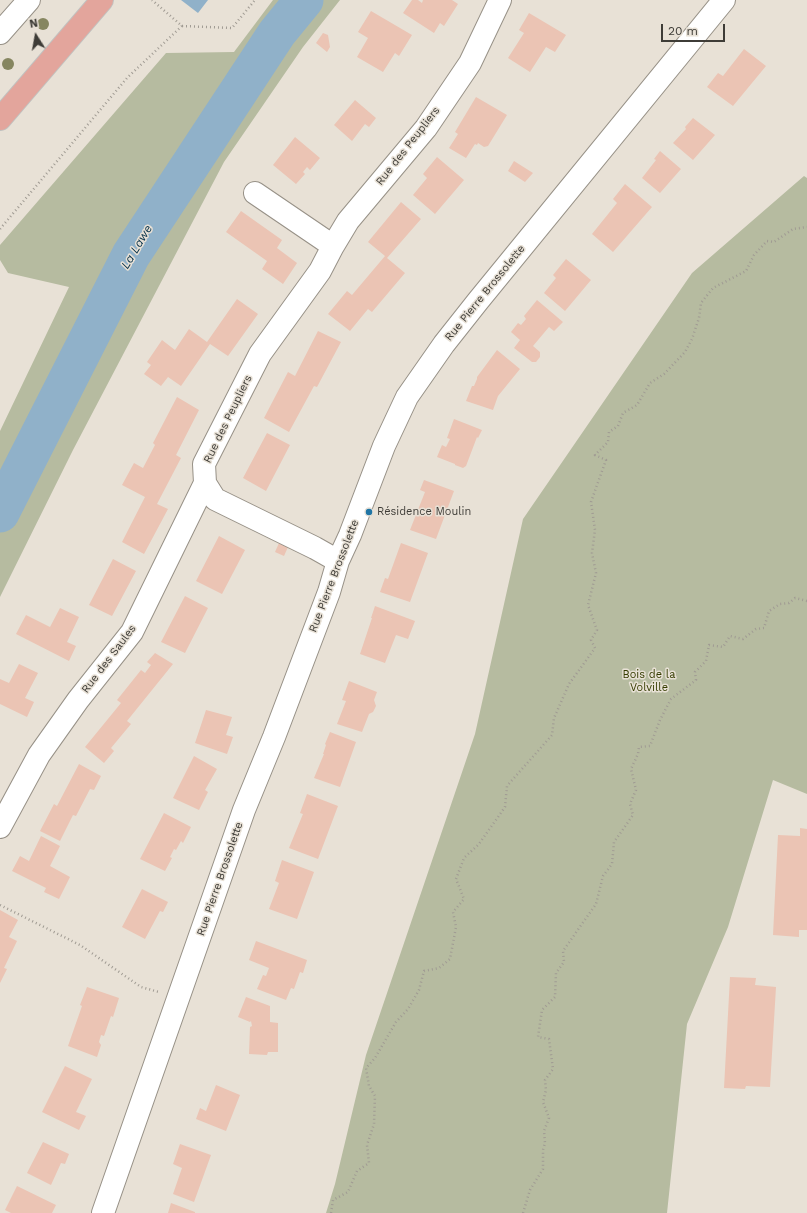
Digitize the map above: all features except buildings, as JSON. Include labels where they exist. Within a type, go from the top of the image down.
[{"type":"main road","points":[[0,119],[102,0]]},
{"type":"street","points":[[0,33],[29,0]]},
{"type":"street","name":"Rue des Peupliers","points":[[205,483],[204,464],[260,354],[320,271],[332,246],[348,221],[426,128],[470,63],[500,0]]},
{"type":"street","name":"Rue Pierre Brossolette","points":[[103,1213],[244,810],[274,737],[329,592],[338,561],[350,536],[384,446],[407,396],[463,320],[724,0]]},
{"type":"street","points":[[255,192],[332,246]]},
{"type":"street","points":[[205,483],[215,499],[315,548],[338,561]]},
{"type":"street","name":"Rue des Saules","points":[[0,827],[39,754],[78,700],[132,632],[205,483]]},
{"type":"path","points":[[152,0],[182,26],[232,28],[255,0]]},
{"type":"path","points":[[0,229],[127,78],[182,26]]},
{"type":"path","points":[[331,1213],[333,1200],[348,1192],[357,1171],[369,1164],[367,1145],[374,1124],[375,1096],[369,1086],[366,1068],[375,1058],[396,1022],[408,1009],[419,990],[424,970],[439,968],[450,959],[456,927],[453,912],[464,899],[456,879],[464,858],[479,844],[505,807],[508,786],[552,735],[554,718],[569,684],[595,648],[591,640],[597,630],[588,605],[596,573],[592,553],[595,530],[591,502],[606,460],[595,455],[608,442],[609,432],[618,426],[622,413],[637,405],[650,383],[664,374],[685,352],[692,339],[699,318],[700,303],[713,288],[746,271],[754,255],[767,242],[774,242],[793,229],[807,227]]},
{"type":"path","points":[[522,1213],[530,1190],[543,1168],[543,1150],[545,1143],[544,1131],[549,1118],[543,1102],[546,1090],[545,1080],[553,1069],[549,1039],[538,1037],[542,1010],[555,997],[556,973],[564,962],[563,951],[596,904],[603,876],[612,864],[614,842],[632,815],[630,804],[636,790],[631,769],[638,754],[639,747],[650,746],[660,720],[671,699],[696,680],[695,672],[706,661],[709,645],[723,647],[730,636],[743,639],[756,629],[764,628],[770,611],[780,604],[789,603],[795,598],[807,601]]},
{"type":"path","points":[[0,905],[80,945],[141,986],[158,992],[177,1002]]},
{"type":"green space","points":[[273,0],[340,0],[303,47],[224,162],[73,450],[0,597],[0,431],[69,287],[8,273],[0,260],[0,245],[166,53],[234,52]]},
{"type":"green space","name":"Bois de la Volville","points":[[804,176],[807,178],[807,794],[773,780],[728,927],[687,1024],[667,1213],[326,1213],[335,1184],[366,1055],[475,734],[523,519],[692,273]]},
{"type":"water","points":[[181,0],[208,0],[198,13]]},
{"type":"waterway","name":"La Lawe","points":[[0,513],[131,255],[277,33],[304,0]]},
{"type":"place","name":"Résidence Moulin","points":[[369,512]]}]
